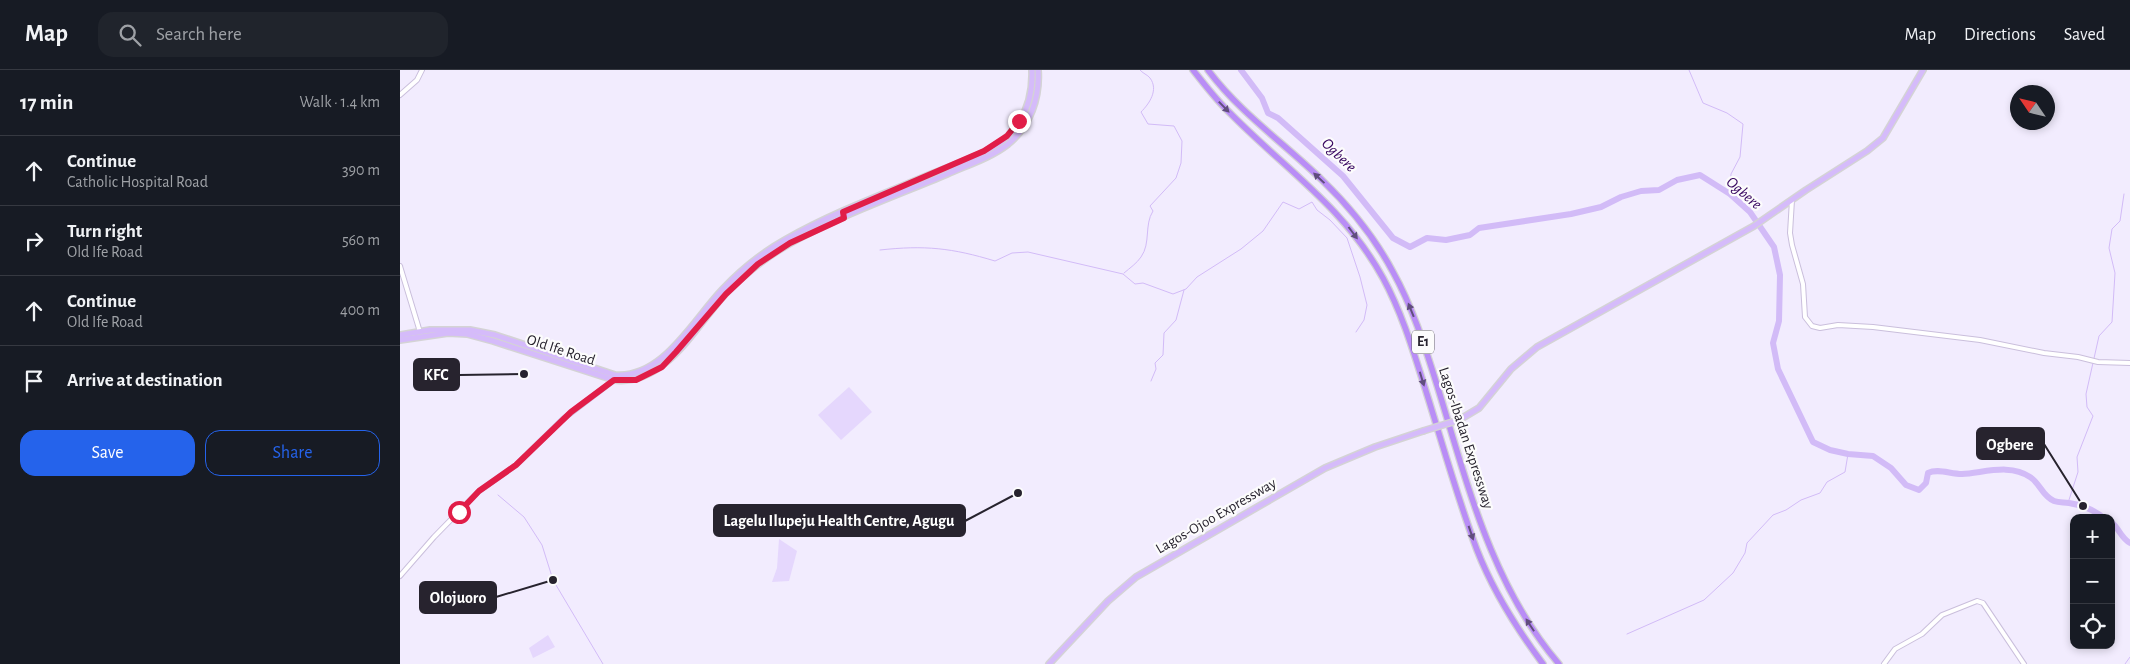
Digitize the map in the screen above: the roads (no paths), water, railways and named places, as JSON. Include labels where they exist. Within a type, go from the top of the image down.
[{"type":"highway","name":"Lagos-Ibadan Expressway","points":[[1193,70],[1230,114],[1338,213],[1362,244],[1382,277],[1401,318],[1414,354],[1477,550],[1498,594],[1521,633],[1543,664]]},
{"type":"highway","name":"Lagos-Ibadan Expressway","points":[[1208,70],[1240,107],[1338,197],[1365,228],[1386,258],[1420,335],[1490,548],[1516,601],[1559,664]]},
{"type":"main road","name":"Old Ife Road","points":[[400,340],[458,333],[494,338],[614,380],[636,380],[662,367],[726,294],[758,264],[790,243],[844,215],[1002,141],[1014,129],[1028,106],[1032,70]]},
{"type":"main road","name":"Old Ife Road","points":[[400,335],[462,329],[615,375],[634,375],[648,369],[663,358],[722,290],[755,260],[795,234],[977,162],[1008,144],[1031,115],[1038,88],[1038,70]]},
{"type":"main road","name":"Lagos-Ojoo Expressway","points":[[1049,664],[1108,601],[1136,577],[1325,468],[1375,447],[1459,420],[1480,408],[1511,369],[1538,347],[1754,226],[1877,144],[1892,124],[1924,70]]},
{"type":"street","points":[[400,96],[417,80],[422,70]]},
{"type":"street","points":[[1792,200],[1790,233],[1803,284],[1805,317],[1812,326],[1820,328],[1838,325],[1873,326],[1912,333],[1980,340],[2098,362],[2130,363]]},
{"type":"street","points":[[400,266],[420,332]]},
{"type":"street","points":[[400,576],[434,537],[479,491],[516,465],[563,418],[614,380]]},
{"type":"street","points":[[1884,664],[1895,649],[1922,634],[1942,615],[1977,601],[1982,603],[2024,664]]},
{"type":"waterway","points":[[1124,273],[1138,261],[1144,252],[1150,216],[1153,211],[1150,206],[1176,178],[1181,163],[1182,141],[1174,126],[1148,124],[1141,112],[1150,101],[1154,87],[1150,78],[1140,70]]},
{"type":"waterway","name":"Ogbere","points":[[1241,70],[1262,98],[1268,113],[1278,118],[1343,176],[1393,238],[1410,247],[1427,238],[1446,240],[1470,235],[1479,228],[1571,214],[1601,207],[1621,197],[1641,191],[1659,190],[1677,180],[1700,175],[1730,194],[1750,212],[1774,247],[1780,275],[1779,321],[1773,343],[1778,369],[1813,442],[1830,450],[1873,456],[1891,468],[1906,485],[1919,490],[1926,483],[1928,473],[1932,472],[1940,471],[1962,474],[2014,470],[2030,477],[2050,499],[2074,504],[2098,514]]},
{"type":"waterway","points":[[1689,70],[1703,103],[1727,113],[1743,124],[1740,157],[1731,174],[1730,194]]},
{"type":"waterway","points":[[2068,503],[2078,472],[2077,457],[2093,416],[2087,407],[2086,394],[2099,336],[2112,322],[2115,273],[2109,248],[2112,229],[2120,221],[2124,194]]},
{"type":"waterway","points":[[880,250],[911,248],[952,250],[995,261],[1012,253],[1028,252],[1123,274],[1135,284],[1143,283],[1173,294],[1186,289],[1197,277],[1241,249],[1263,231],[1283,202],[1299,209],[1312,202],[1317,210],[1330,220],[1347,238],[1367,305],[1364,320],[1356,332]]},
{"type":"waterway","points":[[1151,381],[1156,369],[1155,363],[1163,355],[1164,333],[1176,320],[1184,290]]},
{"type":"waterway","points":[[1627,634],[1704,600],[1733,573],[1745,553],[1747,543],[1773,515],[1786,510],[1801,500],[1820,493],[1827,482],[1845,472],[1848,454]]},
{"type":"waterway","points":[[498,495],[524,517],[542,545],[553,580],[603,664]]},
{"type":"waterway","name":"Ogbere","points":[[2115,526],[2130,543]]},
{"type":"waterway","points":[[2125,664],[2130,657]]},
{"type":"place","name":"KFC","points":[[524,374]]},
{"type":"place","name":"Lagelu Ilupeju Health Centre, Agugu","points":[[1018,493]]},
{"type":"place","name":"Ogbere","points":[[2083,506]]},
{"type":"place","name":"Olojuoro","points":[[553,580]]}]
